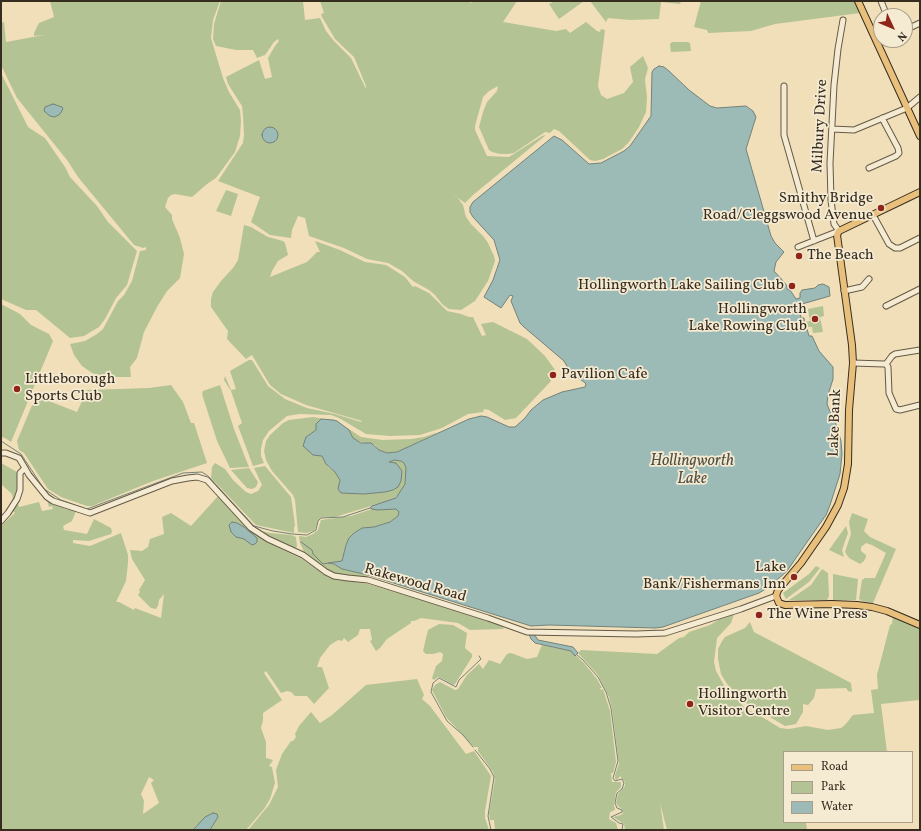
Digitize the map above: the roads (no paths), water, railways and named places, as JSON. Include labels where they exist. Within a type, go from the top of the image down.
[{"type":"main road","points":[[858,1],[873,30]]},
{"type":"main road","points":[[882,48],[920,136]]},
{"type":"main road","points":[[839,231],[920,192]]},
{"type":"main road","name":"Lake Bank","points":[[776,596],[778,590],[801,564],[826,528],[838,505],[844,488],[848,464],[849,410],[853,363],[852,345],[844,291],[838,262],[836,238],[839,231]]},
{"type":"main road","points":[[776,596],[779,603],[785,605],[832,604],[872,607],[887,611],[920,625]]},
{"type":"street","name":"Milbury Drive","points":[[839,231],[834,224],[830,200],[832,129],[837,56],[843,20]]},
{"type":"street","points":[[784,86],[784,135],[814,241]]},
{"type":"street","points":[[832,129],[854,130],[907,108],[920,97]]},
{"type":"street","points":[[869,168],[896,156],[899,153],[898,148],[882,118]]},
{"type":"street","points":[[873,215],[889,244],[895,248],[900,248],[920,238]]},
{"type":"street","points":[[798,247],[839,231]]},
{"type":"street","points":[[844,291],[862,287],[869,279]]},
{"type":"street","points":[[886,306],[920,289]]},
{"type":"street","points":[[886,364],[895,354],[920,350]]},
{"type":"street","points":[[853,363],[886,364]]},
{"type":"street","points":[[886,364],[888,367],[889,393],[896,409],[900,410],[920,405]]},
{"type":"street","name":"Rakewood Road","points":[[1,453],[6,452],[19,458],[47,497],[53,501],[90,513],[172,481],[197,477],[204,479],[211,484],[247,524],[257,532],[268,539],[303,555],[334,576],[368,580],[527,632],[636,634],[665,633],[741,610],[776,596]]},
{"type":"street","points":[[1,521],[17,499],[20,490],[20,473],[25,468]]},
{"type":"water","name":"Hollingworth Lake","points":[[659,66],[664,67],[689,90],[710,106],[717,108],[746,106],[753,111],[756,117],[746,149],[771,236],[775,243],[784,252],[776,262],[774,271],[796,299],[800,298],[800,293],[802,290],[815,288],[818,285],[823,284],[829,287],[830,296],[802,304],[799,307],[801,318],[804,318],[805,328],[807,329],[809,336],[812,336],[819,351],[833,367],[833,379],[827,404],[835,421],[841,441],[842,454],[840,474],[826,515],[787,571],[769,587],[759,593],[663,627],[655,628],[549,625],[531,626],[368,575],[342,569],[334,564],[328,563],[342,561],[349,538],[354,533],[362,528],[374,527],[390,522],[398,516],[399,512],[396,509],[377,510],[370,508],[396,498],[405,484],[406,468],[404,463],[401,461],[394,460],[389,462],[396,463],[402,471],[401,481],[398,487],[393,490],[364,494],[341,493],[338,489],[340,480],[335,472],[326,464],[322,456],[313,455],[303,446],[306,437],[316,430],[316,424],[321,419],[337,421],[349,430],[353,438],[361,443],[371,443],[379,450],[387,453],[397,452],[469,419],[481,416],[487,417],[509,427],[515,427],[543,400],[562,392],[585,387],[586,384],[571,373],[564,361],[520,323],[511,301],[513,296],[510,295],[501,308],[484,297],[493,280],[500,260],[494,240],[473,217],[470,212],[470,207],[473,202],[554,136],[562,140],[589,164],[601,163],[624,151],[630,146],[651,116],[652,72]]},
{"type":"water","points":[[53,104],[62,107],[63,109],[60,114],[55,117],[50,116],[44,111],[45,107]]},
{"type":"water","points":[[270,127],[277,132],[278,135],[273,142],[270,143],[263,138],[262,135],[267,128]]},
{"type":"water","points":[[232,522],[244,527],[257,538],[257,542],[252,545],[244,539],[236,537],[231,532],[229,525]]},
{"type":"water","points":[[529,634],[534,634],[538,640],[573,647],[578,653],[575,656],[571,651],[535,643]]},
{"type":"water","points":[[213,813],[217,814],[218,817],[210,830],[193,830],[205,817]]},
{"type":"waterway","points":[[1,441],[21,454],[44,489],[61,500],[87,509],[183,473],[202,472],[208,476],[254,526],[273,531],[307,535],[316,530],[318,521],[321,518],[343,517],[370,508]]},
{"type":"waterway","points":[[301,542],[312,550],[313,554],[323,564],[328,563]]},
{"type":"waterway","points":[[577,655],[598,677],[606,692],[611,708],[618,761],[613,778],[615,781],[622,779],[624,783],[622,789],[617,793],[615,803],[617,808],[622,810],[622,812],[611,817],[623,824],[622,830]]},
{"type":"waterway","points":[[473,747],[463,735],[447,721],[431,692],[433,683],[439,678],[456,687],[459,680],[481,659],[479,656]]},
{"type":"waterway","points":[[475,750],[490,769],[494,777],[488,816],[491,830]]},
{"type":"place","name":"Smithy Bridge Road/Cleggswood Avenue","points":[[881,208]]},
{"type":"place","name":"The Beach","points":[[799,256]]},
{"type":"place","name":"Hollingworth Lake Sailing Club","points":[[792,286]]},
{"type":"place","name":"Hollingworth Lake Rowing Club","points":[[815,319]]},
{"type":"place","name":"Pavilion Cafe","points":[[553,375]]},
{"type":"place","name":"Littleborough Sports Club","points":[[17,389]]},
{"type":"place","name":"Lake Bank/Fishermans Inn","points":[[794,577]]},
{"type":"place","name":"The Wine Press","points":[[759,615]]},
{"type":"place","name":"Hollingworth Visitor Centre","points":[[690,704]]}]
